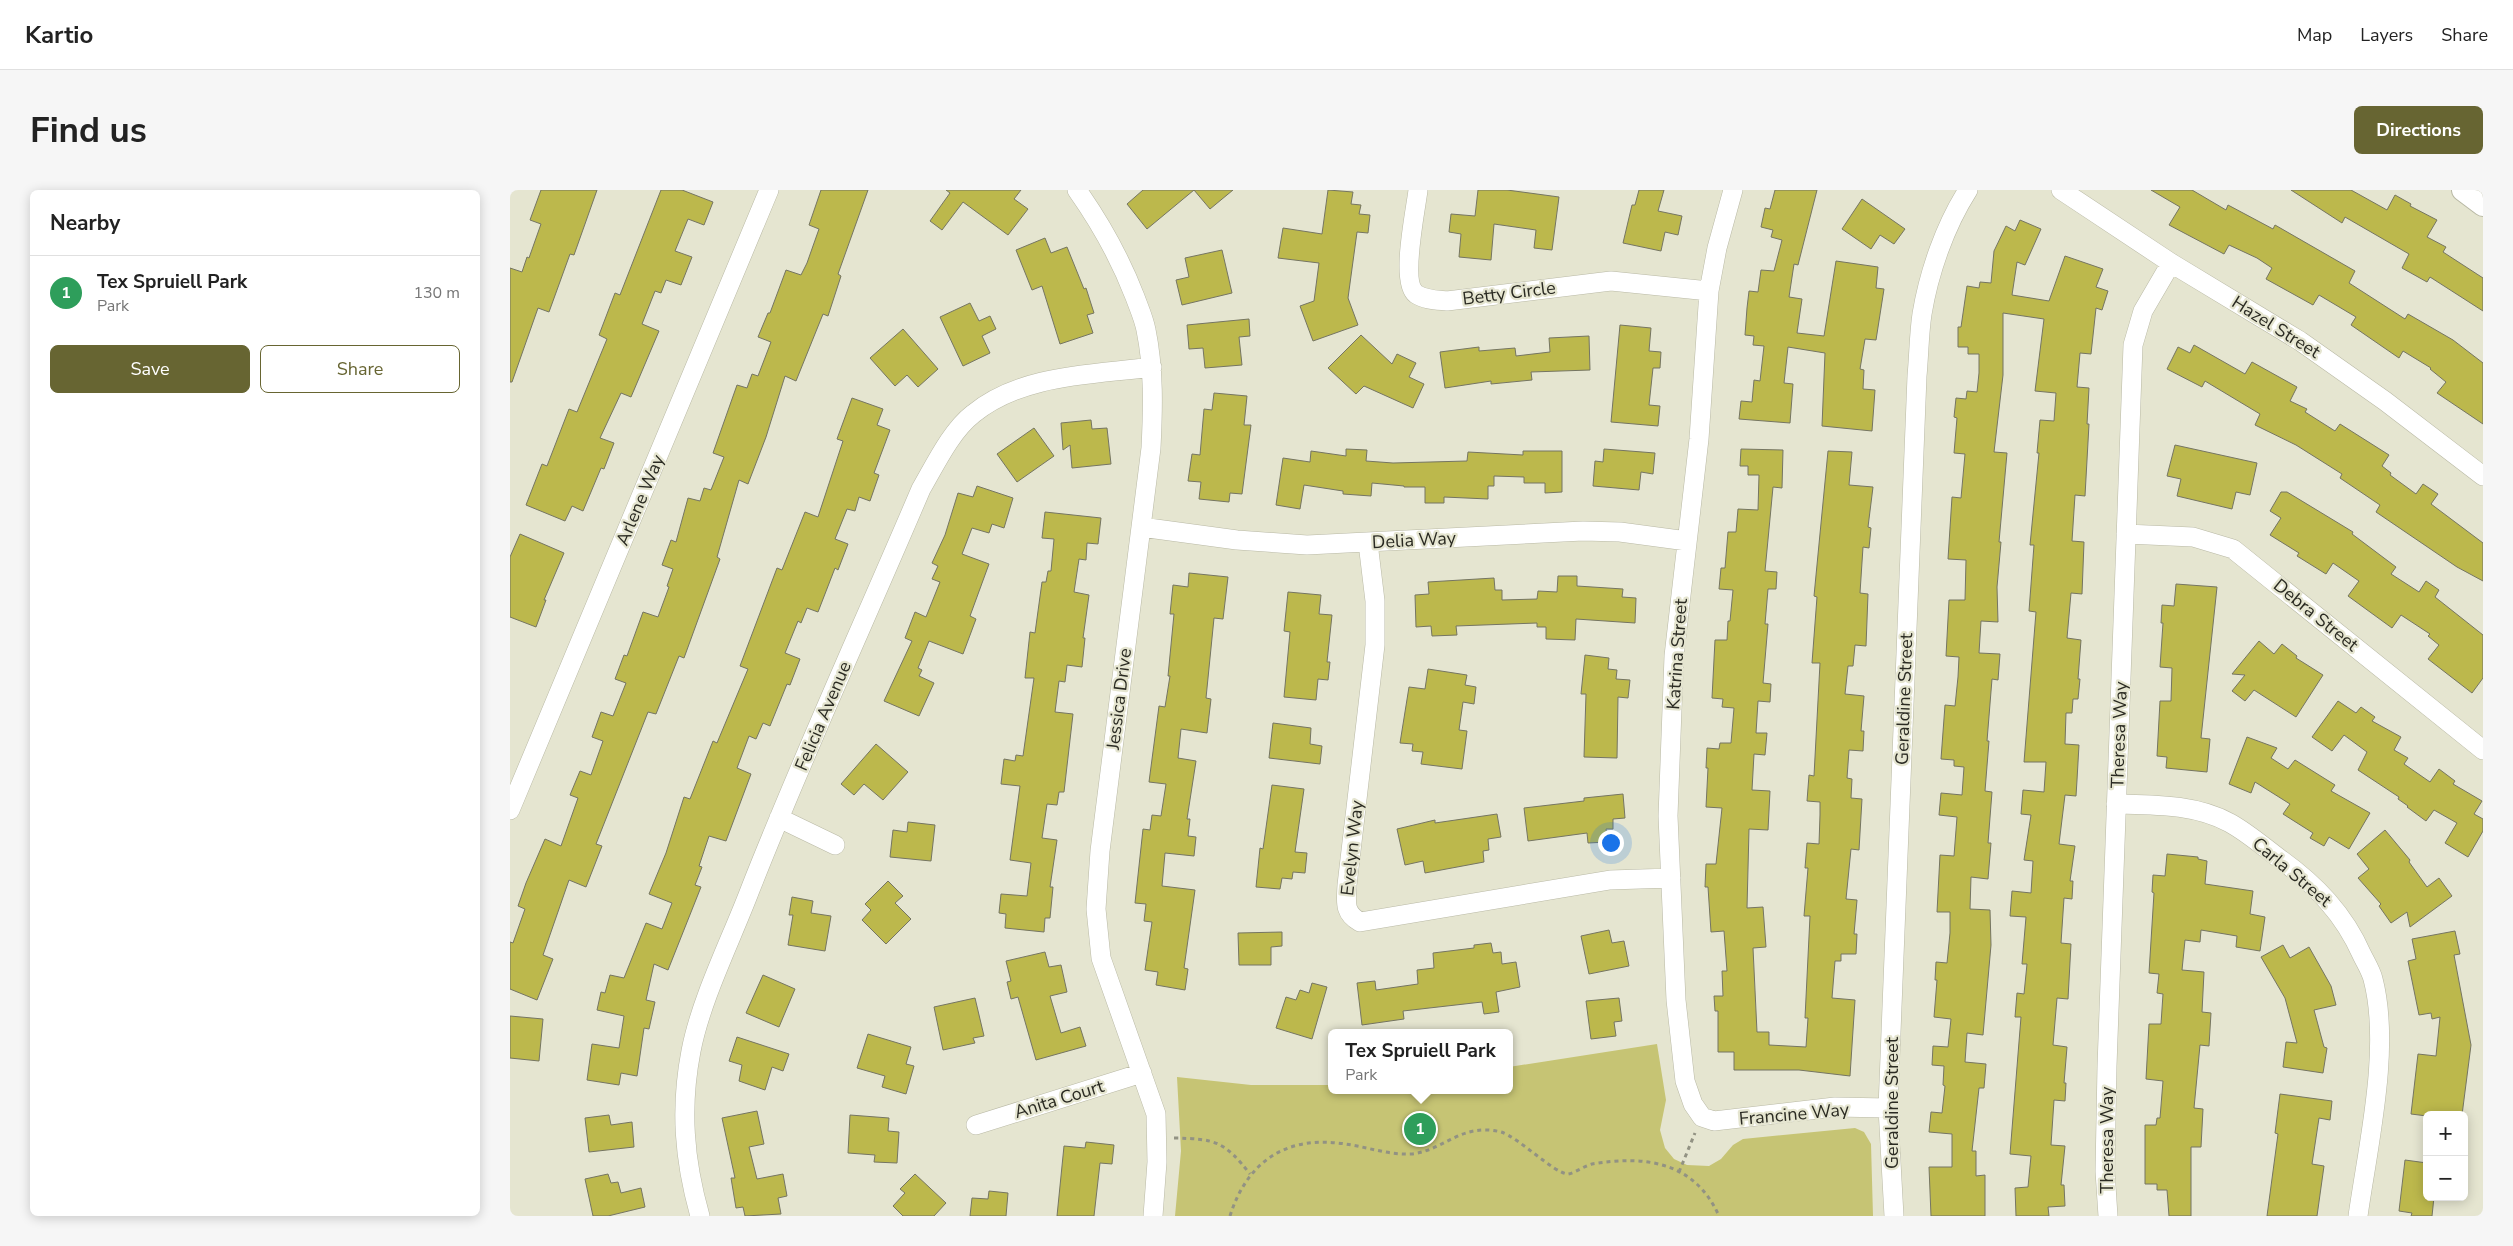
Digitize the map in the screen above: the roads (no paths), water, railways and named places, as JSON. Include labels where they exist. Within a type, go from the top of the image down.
[{"type":"street","name":"Arlene Way","points":[[510,810],[769,190]]},
{"type":"street","name":"Jessica Drive","points":[[1077,190],[1103,226],[1124,268],[1146,327],[1152,367],[1154,400],[1151,448],[1100,851],[1096,910],[1101,958],[1114,1001],[1156,1114],[1157,1162],[1153,1216]]},
{"type":"street","name":"Betty Circle","points":[[1418,190],[1408,267],[1411,286],[1416,294],[1430,299],[1447,301],[1611,281],[1709,291]]},
{"type":"street","name":"Katrina Street","points":[[1702,1117],[1693,1104],[1685,1080],[1676,1000],[1668,816],[1674,656],[1699,439],[1709,291],[1717,248],[1733,190]]},
{"type":"street","name":"Geraldine Street","points":[[1894,1216],[1888,1108],[1919,349],[1922,314],[1935,262],[1960,202],[1968,190]]},
{"type":"street","name":"Hazel Street","points":[[2061,190],[2171,263],[2300,340],[2385,401],[2483,476]]},
{"type":"street","points":[[2463,190],[2483,205]]},
{"type":"street","name":"Theresa Way","points":[[2108,1216],[2104,1171],[2133,345],[2143,311],[2171,263]]},
{"type":"street","name":"Felicia Avenue","points":[[700,1216],[692,1187],[684,1138],[685,1098],[691,1050],[707,1000],[779,818],[922,489],[945,448],[972,414],[1007,392],[1053,379],[1152,367]]},
{"type":"street","name":"Delia Way","points":[[1141,526],[1237,540],[1308,544],[1368,543],[1582,531],[1620,532],[1687,541]]},
{"type":"street","name":"Debra Street","points":[[2126,534],[2193,537],[2233,549],[2483,750]]},
{"type":"street","name":"Evelyn Way","points":[[1368,543],[1376,601],[1375,645],[1346,886],[1346,909],[1350,917],[1360,922],[1610,880],[1671,878]]},
{"type":"street","name":"Carla Street","points":[[2116,804],[2165,805],[2201,811],[2231,824],[2289,866],[2330,901],[2352,933],[2373,978],[2379,1023],[2377,1080],[2358,1216]]},
{"type":"street","points":[[779,818],[835,845]]},
{"type":"street","name":"Anita Court","points":[[976,1125],[1142,1073]]},
{"type":"street","name":"Francine Way","points":[[1702,1117],[1714,1121],[1835,1108],[1888,1108]]},
{"type":"place","name":"Tex Spruiell Park","points":[[1420,1129]]}]
